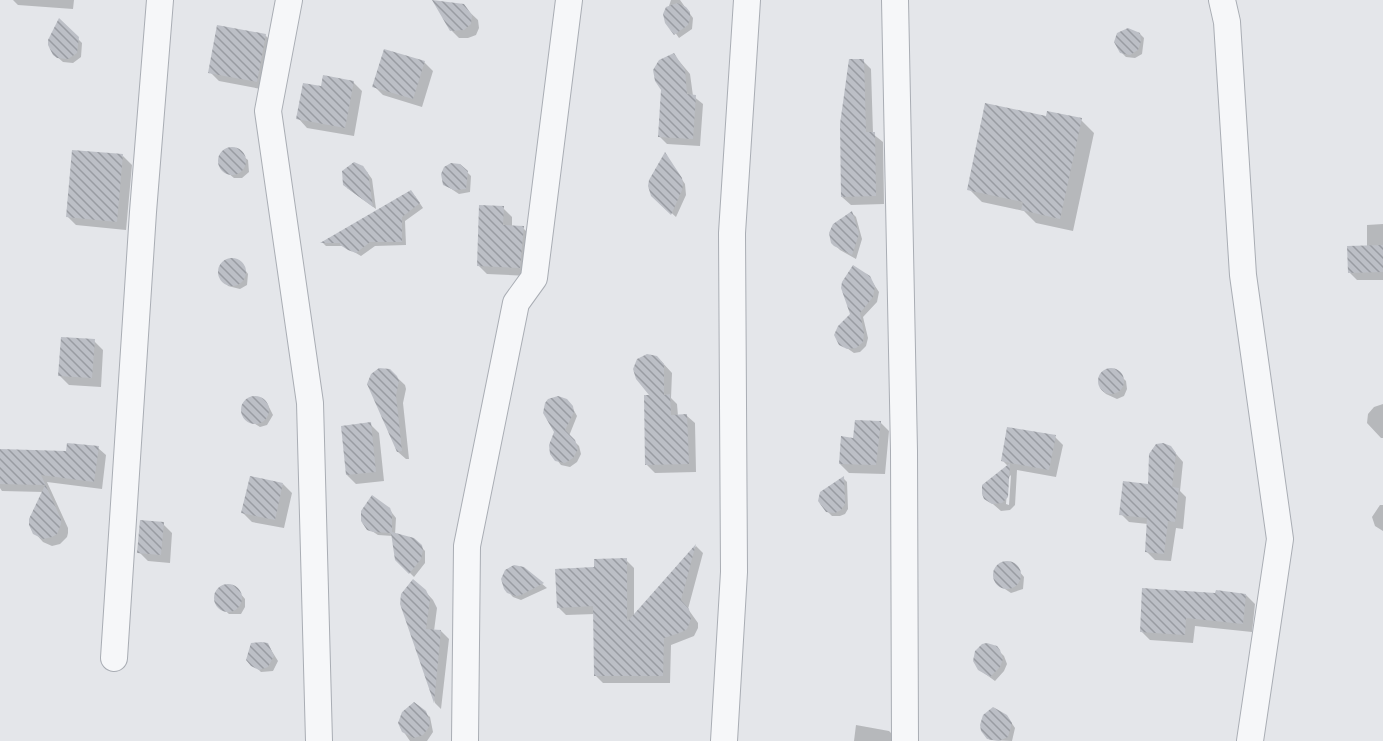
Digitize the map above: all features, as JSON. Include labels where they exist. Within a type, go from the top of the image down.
[{"type":"street","points":[[114,658],[143,212],[160,0]]},
{"type":"street","points":[[289,0],[268,111],[310,403],[319,741]]},
{"type":"street","points":[[465,741],[467,546],[516,303],[534,278],[569,0]]},
{"type":"street","points":[[724,741],[734,572],[732,233],[747,0]]},
{"type":"street","points":[[895,0],[904,451],[905,741]]},
{"type":"street","points":[[1222,0],[1227,22],[1243,275],[1280,539],[1250,741]]},
{"type":"building","points":[[432,0],[464,4],[472,15],[471,24],[464,30],[450,31]]},
{"type":"building","points":[[677,3],[686,7],[690,12],[690,18],[688,25],[674,35],[665,23],[663,14],[666,7]]},
{"type":"building","points":[[59,18],[79,37],[77,53],[68,59],[57,58],[48,45],[48,40]]},
{"type":"building","points":[[217,25],[266,34],[257,82],[208,73]]},
{"type":"building","points":[[1128,28],[1140,33],[1141,41],[1138,50],[1130,55],[1120,53],[1114,42],[1117,33]]},
{"type":"building","points":[[384,49],[425,61],[413,99],[372,87]]},
{"type":"building","points":[[674,53],[685,70],[687,94],[696,95],[693,139],[658,137],[661,90],[655,81],[653,70],[659,60]]},
{"type":"building","points":[[849,59],[864,59],[866,132],[875,132],[876,196],[841,197],[840,124]]},
{"type":"building","points":[[323,75],[354,81],[345,128],[296,119],[303,83],[321,86]]},
{"type":"building","points":[[985,103],[1046,116],[1047,111],[1082,118],[1060,219],[1021,210],[1023,202],[967,190]]},
{"type":"building","points":[[232,147],[242,151],[246,161],[242,171],[232,175],[222,171],[218,161],[222,151]]},
{"type":"building","points":[[72,150],[123,154],[117,222],[66,217]]},
{"type":"building","points":[[665,152],[682,178],[683,185],[671,215],[651,196],[648,186]]},
{"type":"building","points":[[354,162],[363,166],[368,173],[373,207],[343,185],[342,171]]},
{"type":"building","points":[[451,163],[460,164],[468,171],[466,189],[454,190],[443,185],[441,174],[444,167]]},
{"type":"building","points":[[411,190],[420,203],[402,217],[402,242],[370,242],[356,253],[340,243],[320,243]]},
{"type":"building","points":[[479,205],[504,206],[503,225],[524,226],[520,268],[477,266]]},
{"type":"building","points":[[852,211],[859,234],[852,255],[834,246],[829,233],[833,224]]},
{"type":"building","points":[[1383,245],[1383,272],[1348,273],[1347,246]]},
{"type":"building","points":[[232,258],[242,262],[246,272],[242,282],[232,286],[222,282],[218,272],[222,262]]},
{"type":"building","points":[[853,265],[870,276],[875,286],[873,297],[860,313],[864,333],[863,342],[856,348],[847,349],[839,345],[834,335],[838,326],[850,314],[841,288],[842,282]]},
{"type":"building","points":[[61,337],[95,339],[92,378],[58,376]]},
{"type":"building","points":[[647,354],[657,356],[664,364],[664,395],[670,394],[671,415],[687,414],[689,464],[645,465],[644,395],[649,395],[636,379],[633,369],[637,359]]},
{"type":"building","points":[[379,368],[390,369],[399,381],[396,395],[402,451],[397,452],[367,384],[371,374]]},
{"type":"building","points":[[1111,368],[1120,372],[1124,381],[1120,390],[1111,394],[1102,390],[1098,381],[1102,372]]},
{"type":"building","points":[[255,396],[265,400],[269,410],[265,420],[255,424],[245,420],[241,410],[245,400]]},
{"type":"building","points":[[558,396],[567,399],[573,406],[574,412],[565,430],[575,440],[578,449],[573,458],[565,463],[555,461],[550,454],[549,445],[554,432],[543,413],[548,399]]},
{"type":"building","points":[[855,420],[881,421],[876,465],[839,464],[841,436],[853,438]]},
{"type":"building","points":[[371,422],[376,472],[346,475],[341,426]]},
{"type":"building","points":[[1007,427],[1056,435],[1049,470],[1001,461]]},
{"type":"building","points":[[67,443],[99,446],[94,482],[41,475],[61,519],[57,534],[43,539],[33,534],[29,519],[45,485],[0,484],[0,449],[66,451]]},
{"type":"building","points":[[1163,443],[1171,446],[1176,453],[1172,487],[1179,488],[1175,522],[1168,521],[1164,554],[1145,552],[1147,518],[1119,515],[1123,481],[1148,484],[1149,454],[1156,444]]},
{"type":"building","points":[[1010,463],[1008,497],[1002,503],[992,504],[984,499],[982,485]]},
{"type":"building","points":[[250,476],[283,483],[275,520],[241,513]]},
{"type":"building","points":[[844,476],[845,504],[835,513],[826,512],[818,501],[820,492]]},
{"type":"building","points":[[372,495],[390,508],[392,532],[414,538],[422,545],[421,559],[409,574],[395,560],[391,533],[367,530],[361,521],[361,511]]},
{"type":"building","points":[[140,520],[164,522],[161,555],[137,553]]},
{"type":"building","points":[[696,544],[681,600],[689,609],[691,619],[687,629],[664,638],[663,676],[594,676],[593,606],[557,608],[555,569],[594,567],[594,559],[627,558],[627,622]]},
{"type":"building","points":[[1007,561],[1017,565],[1021,575],[1017,585],[1007,589],[997,585],[993,575],[997,565]]},
{"type":"building","points":[[514,565],[524,567],[544,583],[521,595],[507,593],[501,579],[505,570]]},
{"type":"building","points":[[413,579],[426,590],[430,599],[426,629],[441,630],[434,703],[400,604],[401,594]]},
{"type":"building","points":[[228,584],[238,588],[242,598],[238,608],[228,612],[218,608],[214,598],[218,588]]},
{"type":"building","points":[[1142,588],[1215,593],[1216,590],[1246,594],[1243,624],[1186,618],[1185,635],[1140,632]]},
{"type":"building","points":[[251,643],[268,643],[274,656],[268,667],[259,670],[246,660]]},
{"type":"building","points":[[982,644],[997,646],[1003,659],[1000,667],[990,677],[978,670],[973,661],[975,651]]},
{"type":"building","points":[[414,702],[426,711],[430,722],[423,735],[414,738],[402,732],[398,723],[402,712]]},
{"type":"building","points":[[993,707],[1007,715],[1012,723],[1008,737],[999,741],[987,739],[981,731],[983,715]]}]
